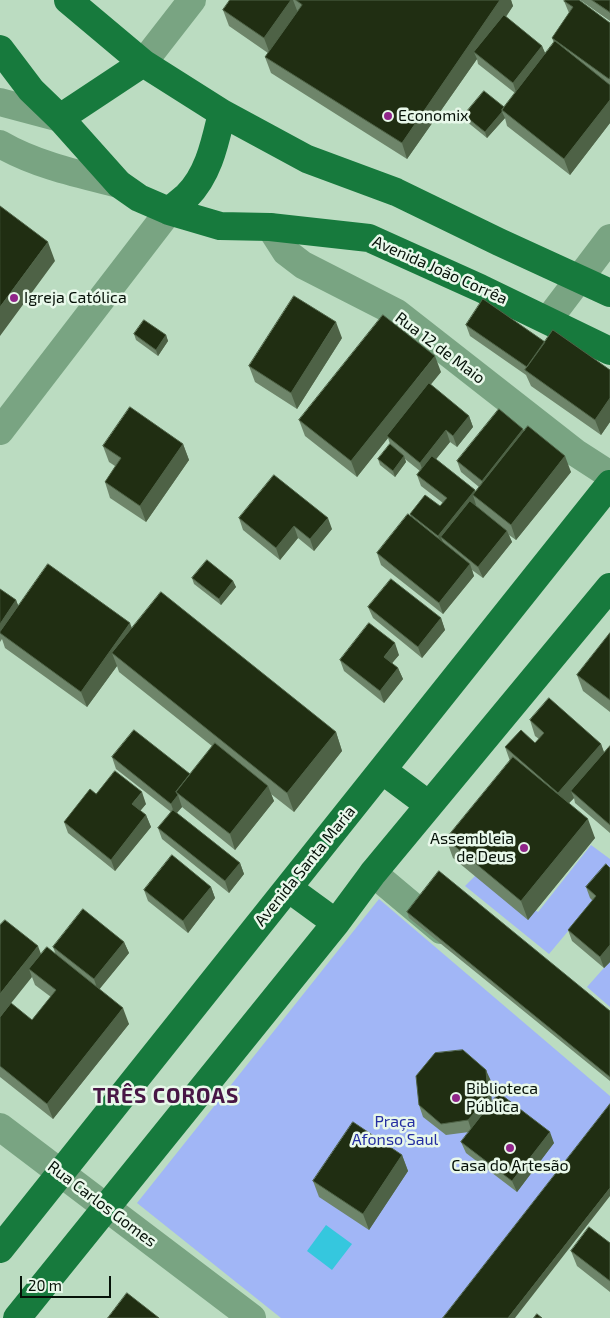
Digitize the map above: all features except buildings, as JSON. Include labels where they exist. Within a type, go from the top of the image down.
[{"type":"main road","points":[[68,0],[143,63],[222,114],[306,159],[396,192],[610,292]]},
{"type":"main road","name":"Avenida João Corrêa","points":[[0,49],[31,90],[60,118],[119,184],[138,198],[169,211],[220,226],[270,227],[369,238],[548,320],[610,351]]},
{"type":"main road","points":[[60,118],[143,63]]},
{"type":"main road","points":[[169,211],[188,194],[210,160],[222,114]]},
{"type":"main road","name":"Avenida Santa Maria","points":[[0,1249],[610,484]]},
{"type":"main road","points":[[17,1318],[336,923],[373,873],[610,586]]},
{"type":"main road","points":[[382,770],[429,805]]},
{"type":"main road","points":[[288,888],[336,923]]},
{"type":"street","points":[[143,63],[192,0]]},
{"type":"street","points":[[0,102],[60,118]]},
{"type":"street","points":[[0,144],[13,152],[54,167],[119,184]]},
{"type":"street","points":[[0,431],[169,211]]},
{"type":"street","name":"Rua 12 de Maio","points":[[270,227],[286,252],[303,265],[397,313],[576,453],[610,475]]},
{"type":"street","points":[[548,320],[610,238]]},
{"type":"street","points":[[373,873],[457,944]]},
{"type":"street","name":"Rua Carlos Gomes","points":[[0,1127],[252,1318]]},
{"type":"green space","points":[[591,845],[610,859],[610,881],[549,954],[465,886],[482,869],[538,912]]},
{"type":"green space","name":"Praça Afonso Saul","points":[[379,899],[610,1096],[610,1114],[446,1318],[281,1318],[137,1203]]},
{"type":"green space","points":[[610,961],[610,1007],[587,987]]},
{"type":"shaded area","points":[[326,1225],[352,1244],[332,1270],[307,1251]]},
{"type":"place","name":"Economix","points":[[388,116]]},
{"type":"place","name":"Igreja Católica","points":[[14,298]]},
{"type":"place","name":"Assembleia de Deus","points":[[524,848]]},
{"type":"place","name":"Biblioteca Pública","points":[[456,1098]]},
{"type":"place","name":"Casa do Artesão","points":[[510,1148]]},
{"type":"district","name":"TRÊS COROAS","points":[[166,1096]]}]
